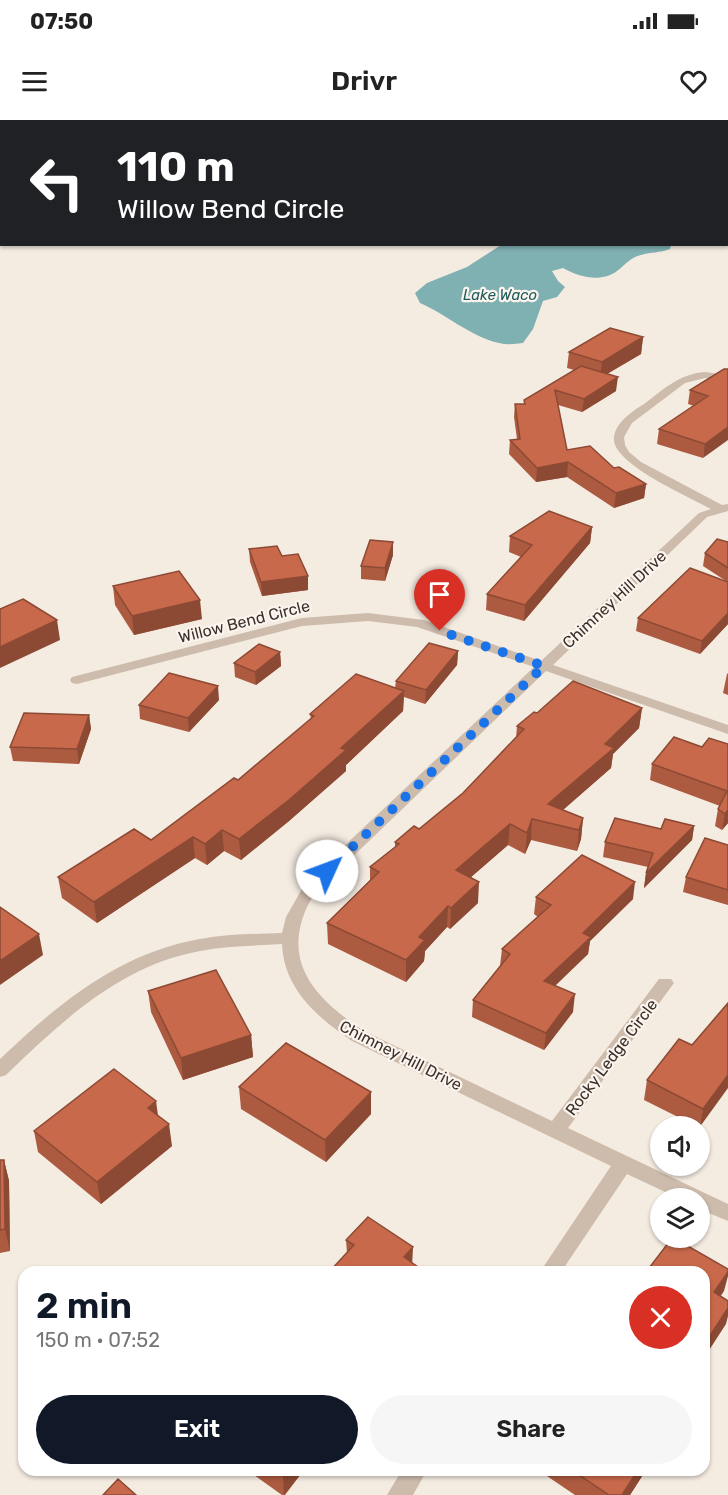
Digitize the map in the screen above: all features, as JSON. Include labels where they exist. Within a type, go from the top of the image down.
[{"type":"street","points":[[724,508],[629,459],[618,442],[619,434],[627,422],[682,380],[701,375],[728,378]]},
{"type":"street","name":"Chimney Hill Drive","points":[[675,1188],[337,1024],[304,991],[294,974],[290,938],[294,916],[306,894],[320,879],[703,515],[724,508]]},
{"type":"street","name":"Willow Bend Circle","points":[[77,680],[302,622],[368,616],[419,623],[728,730]]},
{"type":"street","points":[[0,1070],[76,999],[106,980],[141,963],[170,952],[201,945],[290,938]]},
{"type":"street","name":"Rocky Ledge Circle","points":[[556,1130],[665,983]]},
{"type":"street","points":[[554,1266],[624,1163]]},
{"type":"street","name":"Chimney Hill Drive","points":[[710,1205],[728,1213]]},
{"type":"street","points":[[399,1495],[412,1476]]},
{"type":"water","name":"Lake Waco","points":[[499,246],[671,246],[670,249],[634,258],[611,275],[604,277],[583,276],[563,268],[552,271],[565,287],[557,297],[543,301],[533,329],[523,343],[514,344],[499,343],[478,336],[420,303],[415,293],[427,283],[467,267]]},
{"type":"building","points":[[610,328],[643,337],[602,362],[569,352]]},
{"type":"building","points":[[581,366],[618,377],[584,399],[555,390],[567,450],[590,446],[614,468],[619,467],[646,484],[616,493],[568,462],[537,468],[510,440],[520,439],[515,404],[525,404],[524,400]]},
{"type":"building","points":[[724,369],[728,369],[728,427],[705,444],[659,429],[708,396],[690,390]]},
{"type":"building","points":[[549,511],[592,527],[525,605],[487,594],[532,545],[510,536]]},
{"type":"building","points":[[717,539],[728,542],[728,568],[705,553]]},
{"type":"building","points":[[370,540],[393,542],[385,568],[361,566]]},
{"type":"building","points":[[277,546],[282,556],[298,554],[308,576],[261,582],[249,549]]},
{"type":"building","points":[[690,568],[728,582],[728,613],[702,641],[638,618]]},
{"type":"building","points":[[179,571],[200,600],[132,616],[113,586]]},
{"type":"building","points":[[23,599],[57,620],[0,647],[0,609]]},
{"type":"building","points":[[429,643],[458,651],[426,690],[396,681]]},
{"type":"building","points":[[259,644],[280,652],[255,672],[234,663]]},
{"type":"building","points":[[169,673],[218,686],[188,718],[139,705]]},
{"type":"building","points":[[356,674],[404,691],[341,748],[346,750],[289,800],[239,839],[222,830],[205,844],[193,837],[94,902],[58,877],[134,829],[151,840],[234,778],[238,780],[314,716],[310,714]]},
{"type":"building","points":[[573,681],[642,708],[605,744],[614,748],[548,804],[583,818],[579,830],[532,819],[527,833],[510,824],[456,870],[479,882],[451,908],[448,906],[419,937],[425,940],[406,960],[327,923],[379,872],[370,867],[399,844],[395,842],[414,826],[419,829],[463,793],[524,729],[517,726],[534,712],[537,713]]},
{"type":"building","points":[[24,713],[89,715],[77,749],[10,747]]},
{"type":"building","points":[[674,737],[702,747],[709,738],[728,744],[728,810],[725,814],[718,809],[727,791],[652,764]]},
{"type":"building","points":[[615,818],[661,829],[665,819],[694,826],[646,873],[653,853],[605,842]]},
{"type":"building","points":[[705,838],[728,845],[728,890],[686,877]]},
{"type":"building","points":[[582,855],[635,882],[583,933],[591,937],[544,981],[575,994],[546,1033],[473,1000],[510,954],[502,949],[551,905],[536,897]]},
{"type":"building","points":[[0,907],[39,934],[0,961]]},
{"type":"building","points":[[216,970],[251,1035],[181,1058],[148,991]]},
{"type":"building","points":[[728,1003],[728,1075],[703,1109],[647,1080],[679,1039],[692,1045]]},
{"type":"building","points":[[286,1043],[371,1092],[325,1140],[239,1087]]},
{"type":"building","points":[[114,1069],[156,1101],[148,1108],[169,1124],[97,1182],[34,1131]]},
{"type":"building","points":[[0,1160],[4,1160],[5,1229],[0,1230]]},
{"type":"building","points":[[368,1217],[413,1247],[404,1257],[417,1266],[335,1266],[354,1245],[346,1240]]},
{"type":"building","points":[[664,1248],[691,1248],[728,1269],[714,1292],[728,1301],[728,1308],[710,1336],[710,1266],[651,1266]]},
{"type":"building","points":[[581,1476],[634,1476],[622,1495],[609,1495]]},
{"type":"building","points":[[118,1479],[136,1495],[103,1495]]},
{"type":"route","points":[[327,871],[544,666],[440,631]]}]
